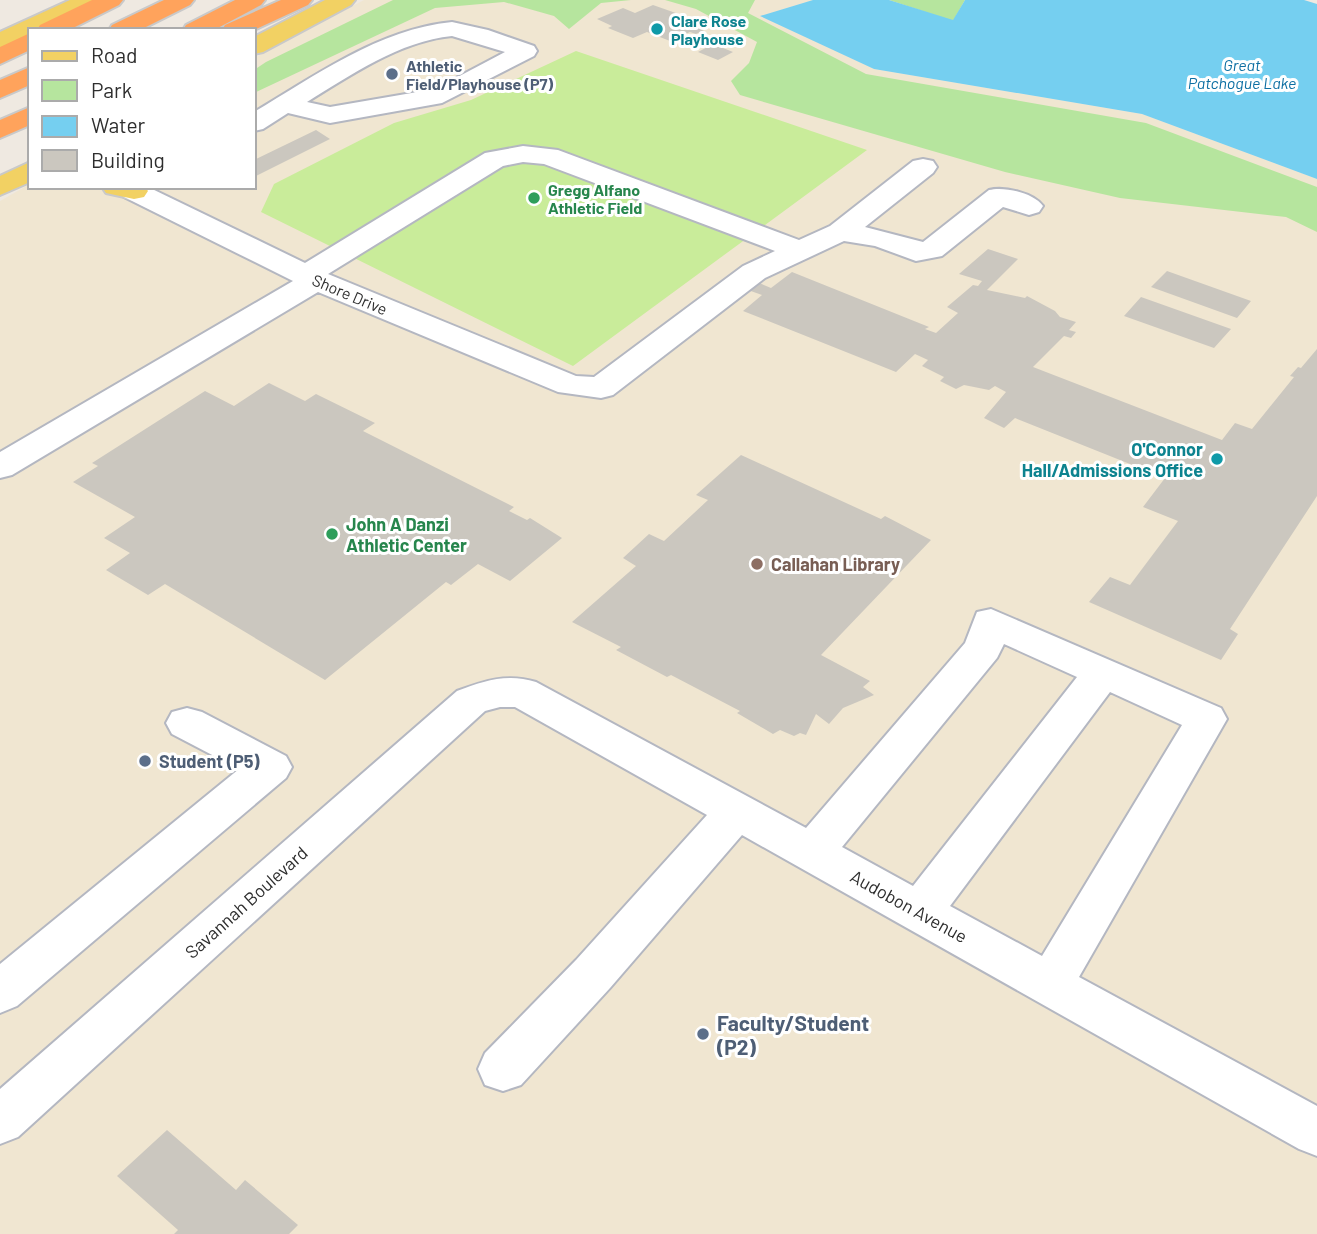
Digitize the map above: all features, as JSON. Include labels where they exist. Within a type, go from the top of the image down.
[{"type":"highway","points":[[53,28],[111,0]]},
{"type":"highway","points":[[125,28],[181,0]]},
{"type":"highway","points":[[199,28],[253,0]]},
{"type":"highway","points":[[238,28],[300,0]]},
{"type":"highway","points":[[0,57],[28,41]]},
{"type":"highway","points":[[0,90],[28,76]]},
{"type":"highway","points":[[0,130],[28,116]]},
{"type":"highway","points":[[0,136],[28,124]]},
{"type":"main road","points":[[28,28],[89,0]]},
{"type":"main road","points":[[256,46],[343,0]]},
{"type":"main road","points":[[0,41],[28,28]]},
{"type":"main road","points":[[0,187],[28,171]]},
{"type":"main road","points":[[0,198],[28,188]]},
{"type":"street","points":[[256,122],[392,44],[421,33],[453,29],[525,51],[442,95],[330,115],[286,105]]},
{"type":"street","points":[[0,467],[311,278],[495,159],[523,154],[548,156],[801,251],[840,232],[923,167]]},
{"type":"street","name":"Shore Drive","points":[[132,189],[311,278],[570,385],[601,388],[754,272],[801,251]]},
{"type":"street","points":[[840,232],[881,238],[916,252],[932,250],[999,195],[1029,206]]},
{"type":"street","points":[[812,852],[983,648],[991,622],[1207,719],[1050,984]]},
{"type":"street","points":[[919,912],[1103,672]]},
{"type":"street","name":"Audobon Avenue","points":[[498,692],[522,692],[1317,1132]]},
{"type":"street","name":"Savannah Boulevard","points":[[0,1121],[471,701],[498,692]]},
{"type":"street","points":[[0,992],[271,767],[187,723]]},
{"type":"street","points":[[503,1069],[593,974],[737,811]]},
{"type":"shaded area","points":[[364,0],[813,0],[761,16],[874,69],[1142,114],[1317,179],[1317,1234],[0,1234],[0,201],[28,185],[28,189],[256,189],[256,57]]},
{"type":"green space","points":[[393,0],[631,0],[601,3],[569,29],[554,16],[504,2],[435,8],[256,92],[256,69]]},
{"type":"green space","points":[[665,0],[755,0],[748,13],[866,74],[1146,123],[1317,187],[1317,232],[1286,217],[1120,198],[1005,172],[740,95],[731,81],[749,63],[757,42],[696,9]]},
{"type":"green space","points":[[889,0],[965,0],[953,21]]},
{"type":"green space","name":"Gregg Alfano Athletic Field","points":[[576,51],[867,150],[573,366],[261,212],[274,184],[394,123],[471,100]]},
{"type":"water","name":"Great Patchogue Lake","points":[[813,0],[889,0],[953,20],[965,0],[1304,0],[1317,4],[1317,179],[1142,114],[874,69],[760,16]]},
{"type":"building","points":[[653,5],[707,24],[708,28],[670,41],[647,32],[633,38],[608,28],[612,26],[597,19],[623,8],[635,13]]},
{"type":"building","points":[[713,44],[733,52],[718,60],[698,52]]},
{"type":"building","points":[[316,130],[330,139],[256,176],[256,159]]},
{"type":"building","name":"O'Connor Hall/Admissions Office","points":[[988,249],[1018,259],[987,290],[1025,298],[1027,296],[1055,311],[1060,317],[1076,322],[1069,330],[1076,332],[1071,338],[1064,336],[1033,367],[1222,440],[1235,423],[1252,429],[1294,377],[1290,376],[1298,367],[1301,368],[1317,349],[1317,496],[1230,629],[1238,634],[1221,660],[1089,602],[1110,577],[1130,585],[1178,521],[1143,507],[1165,478],[1015,418],[1004,428],[984,418],[1006,392],[995,386],[989,390],[964,385],[956,389],[940,381],[944,377],[922,366],[928,360],[915,354],[896,372],[743,311],[762,295],[748,290],[757,282],[771,288],[792,272],[929,327],[925,329],[936,333],[958,313],[947,307],[973,285],[978,286],[982,281],[959,274]]},
{"type":"building","points":[[1167,271],[1251,301],[1237,318],[1151,287]]},
{"type":"building","points":[[1141,297],[1231,329],[1214,348],[1124,316]]},
{"type":"building","name":"John A Danzi Athletic Center","points":[[269,383],[305,401],[316,394],[375,423],[363,431],[514,507],[509,511],[527,520],[530,518],[562,538],[510,581],[478,564],[451,585],[446,582],[325,680],[165,584],[148,595],[106,570],[130,553],[104,538],[135,517],[73,482],[98,466],[92,463],[205,391],[234,406]]},
{"type":"building","points":[[741,455],[881,519],[885,516],[931,540],[821,655],[870,681],[863,687],[874,695],[843,708],[829,724],[816,714],[806,735],[800,733],[794,736],[780,730],[773,734],[737,713],[740,711],[616,650],[621,647],[572,622],[636,566],[623,558],[649,534],[664,541],[708,500],[696,495]]},
{"type":"building","points":[[167,1130],[236,1190],[245,1180],[298,1225],[289,1234],[174,1234],[178,1230],[117,1176]]},
{"type":"place","name":"Clare Rose Playhouse","points":[[657,29]]},
{"type":"place","name":"Athletic Field/Playhouse (P7)","points":[[392,74]]},
{"type":"place","name":"Gregg Alfano Athletic Field","points":[[534,198]]},
{"type":"place","name":"O'Connor Hall/Admissions Office","points":[[1217,459]]},
{"type":"place","name":"John A Danzi Athletic Center","points":[[332,534]]},
{"type":"place","name":"Callahan Library","points":[[757,564]]},
{"type":"place","name":"Student (P5)","points":[[145,761]]},
{"type":"place","name":"Faculty/Student (P2)","points":[[703,1034]]}]
